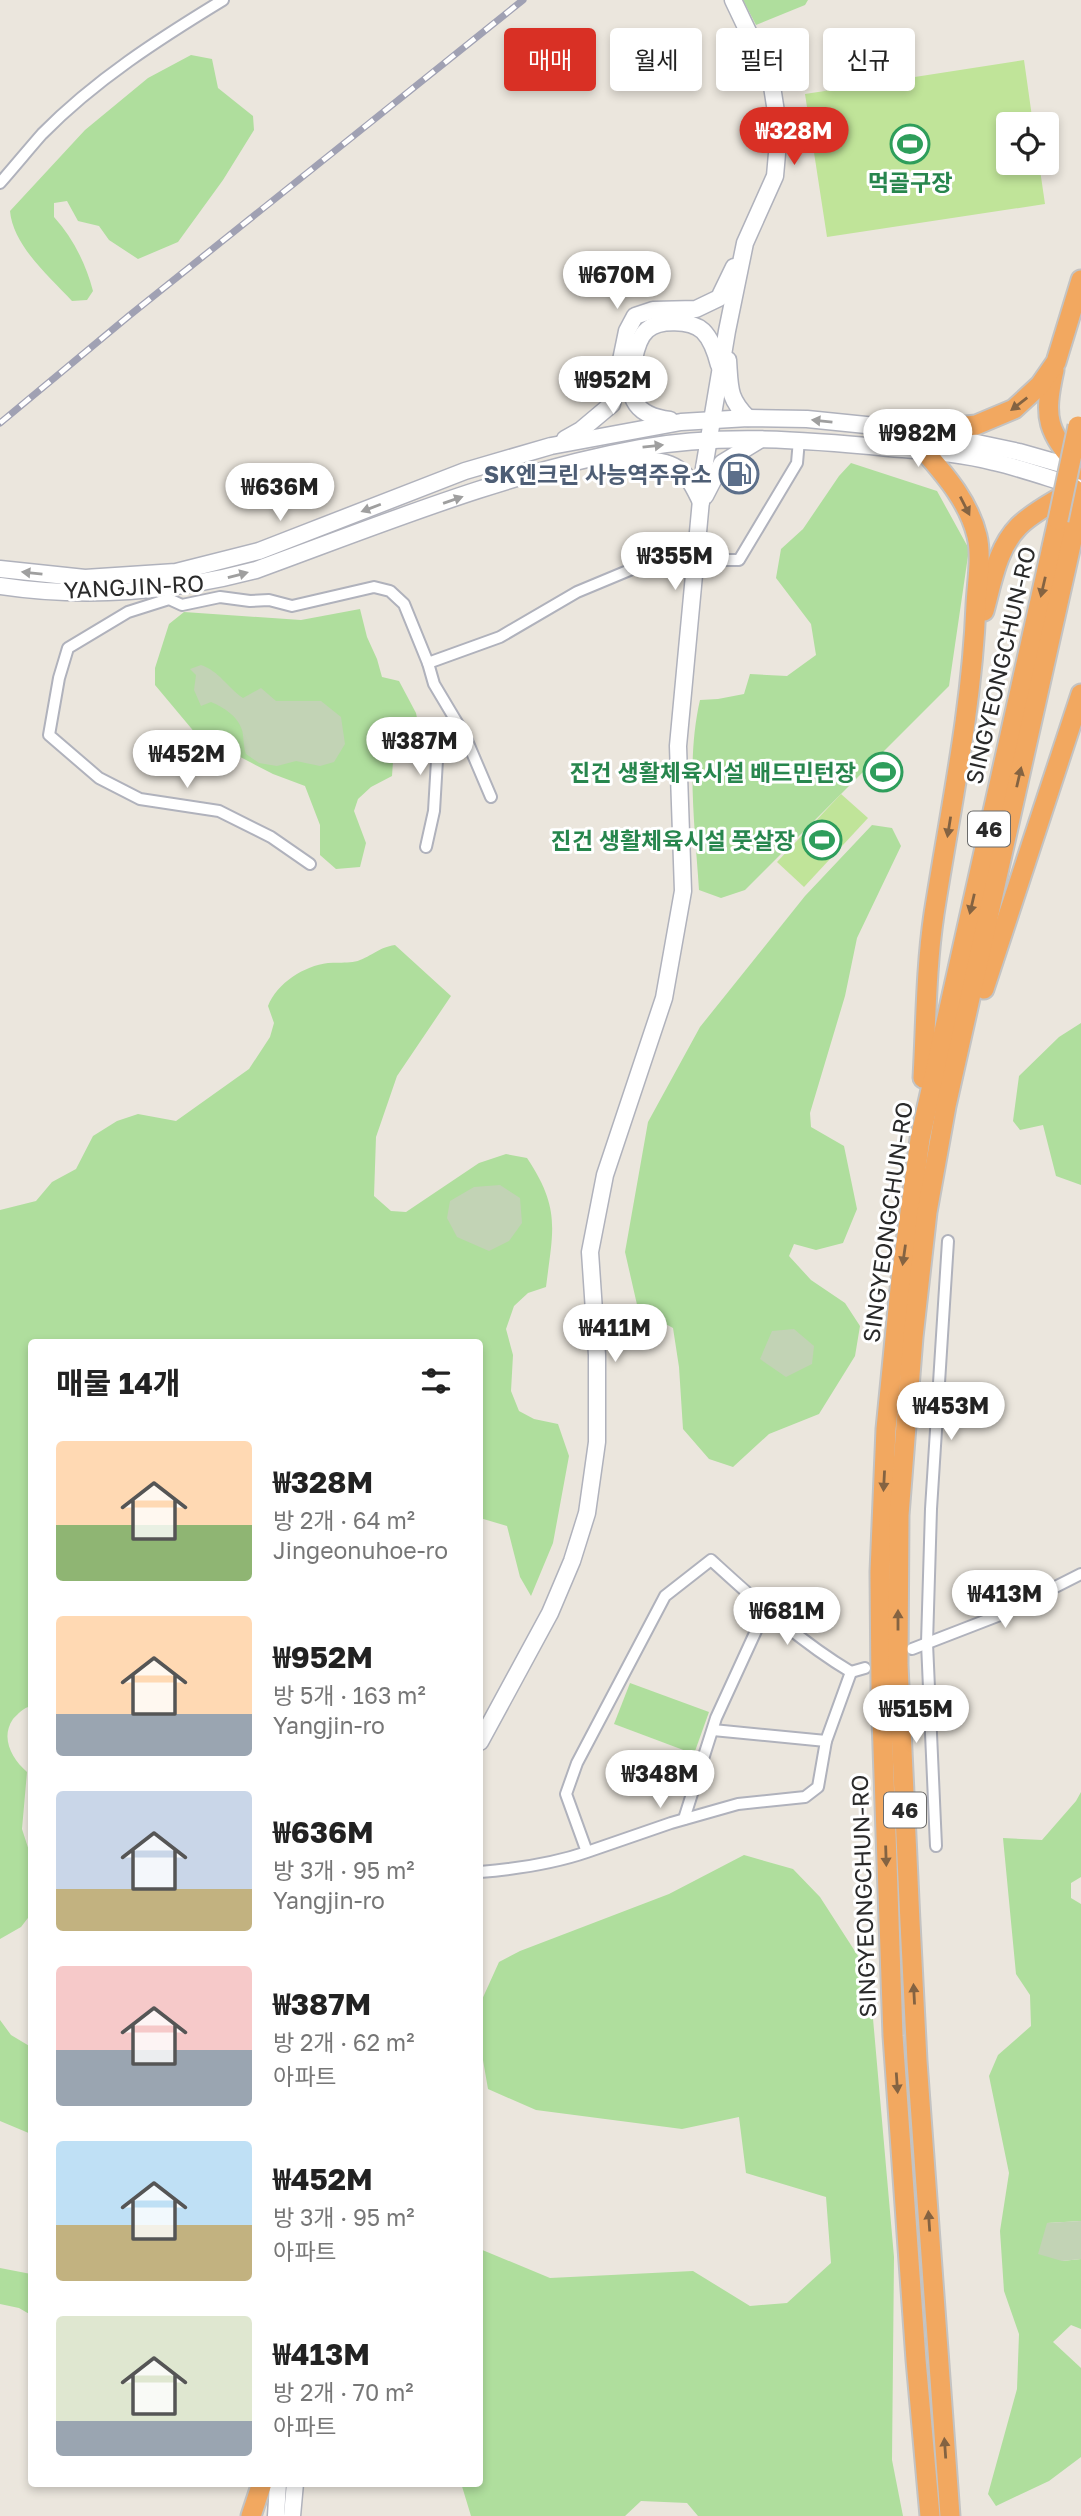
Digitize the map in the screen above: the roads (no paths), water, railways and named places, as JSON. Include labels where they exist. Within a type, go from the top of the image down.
[{"type":"highway","points":[[971,672],[994,573],[1005,545],[1020,526],[1080,487],[1049,425],[1048,396],[1081,280]]},
{"type":"highway","points":[[919,431],[976,425],[1014,409],[1041,385],[1056,362]]},
{"type":"highway","name":"SINGYEONGCHUN-RO","points":[[950,2516],[916,2047],[898,1665],[899,1515],[912,1337],[927,1212],[946,1107],[1067,522],[1079,418]]},
{"type":"highway","points":[[920,1139],[934,918],[963,745],[976,616],[978,538],[967,507],[948,478],[925,452]]},
{"type":"highway","name":"SINGYEONGCHUN-RO","points":[[930,2516],[893,2036],[881,1676],[880,1572],[886,1429],[901,1279],[920,1139],[1067,522],[1080,487]]},
{"type":"highway","points":[[946,1107],[1081,694]]},
{"type":"highway","points":[[254,2512],[261,2487]]},
{"type":"main road","points":[[551,446],[581,430],[612,404],[627,331],[635,316],[653,310],[696,309],[719,298],[775,176],[779,131],[771,80],[733,0]]},
{"type":"main road","points":[[483,1736],[550,1613],[572,1561],[587,1513],[597,1442],[597,1354],[590,1252],[605,1175],[664,998],[683,891],[678,746],[701,502],[711,420],[745,243]]},
{"type":"main road","points":[[681,422],[653,418],[638,407],[631,394],[630,378],[641,338],[655,325],[684,323],[702,330],[714,349],[720,371]]},
{"type":"main road","points":[[727,331],[730,393],[734,404],[748,418]]},
{"type":"main road","name":"YANGJIN-RO","points":[[0,569],[85,578],[176,572],[259,551],[465,471],[551,446],[681,422],[748,418],[807,419],[919,431],[1019,452],[1080,487]]},
{"type":"main road","name":"YANGJIN-RO","points":[[0,586],[88,593],[214,581],[256,570],[509,480],[642,447],[708,440],[799,440],[925,452],[994,462],[1080,487]]},
{"type":"main road","points":[[701,502],[722,463],[760,440]]},
{"type":"main road","points":[[582,461],[600,464],[653,461],[673,465],[687,477],[701,502]]},
{"type":"main road","points":[[276,2516],[278,2487]]},
{"type":"main road","points":[[292,2516],[295,2487]]},
{"type":"street","points":[[0,183],[43,134],[94,88],[134,56],[223,0]]},
{"type":"street","points":[[428,663],[499,637],[577,592],[661,556],[697,560],[739,560],[797,463],[799,440]]},
{"type":"street","points":[[310,864],[271,837],[219,811],[140,799],[99,778],[49,735],[59,678],[68,648],[126,613],[169,600],[182,605],[220,597],[250,601],[269,600],[292,606],[374,587],[390,592],[404,604],[434,684],[459,727],[491,797]]},
{"type":"street","points":[[126,613],[127,590]]},
{"type":"street","points":[[426,847],[434,811],[437,760],[459,727]]},
{"type":"street","points":[[936,1846],[927,1643],[931,1509],[948,1241]]},
{"type":"street","points":[[587,1852],[566,1794],[577,1763],[665,1596],[710,1560],[819,1653],[851,1672],[865,1668]]},
{"type":"street","points":[[912,1649],[1000,1615],[1081,1574]]},
{"type":"street","points":[[684,1819],[713,1730],[766,1609]]},
{"type":"street","points":[[483,1871],[519,1869],[587,1852],[738,1804],[805,1797],[818,1787],[826,1741],[851,1672]]},
{"type":"street","points":[[713,1730],[826,1741]]},
{"type":"railway","points":[[0,423],[130,315],[523,0]]},
{"type":"place","name":"먹골구장","points":[[910,144]]},
{"type":"place","name":"SK엔크린 사능역주유소","points":[[739,474]]},
{"type":"place","name":"진건 생활체육시설 배드민턴장","points":[[883,772]]},
{"type":"place","name":"진건 생활체육시설 풋살장","points":[[822,840]]}]
